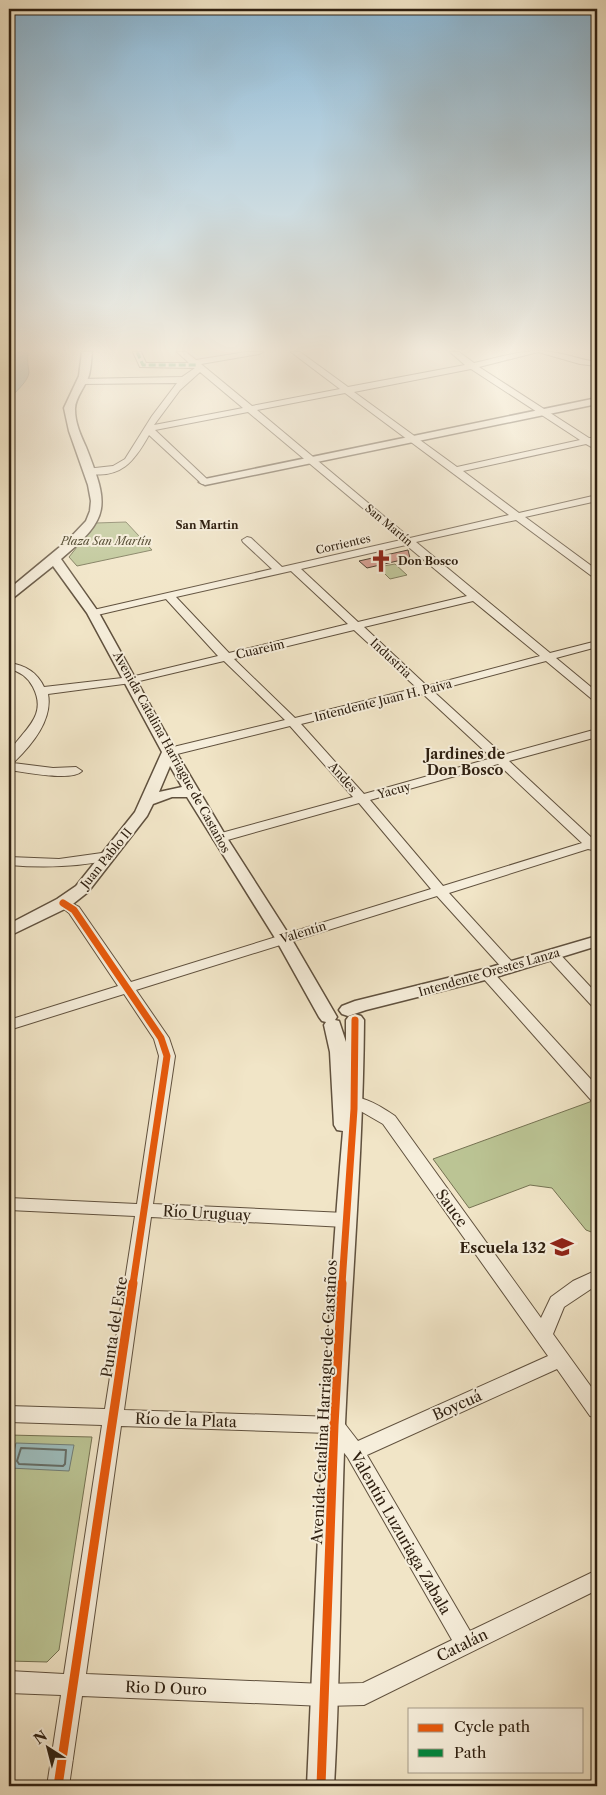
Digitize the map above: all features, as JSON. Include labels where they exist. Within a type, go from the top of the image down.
[{"type":"street","points":[[9,595],[54,560],[84,530],[96,512],[97,502],[78,436]]},
{"type":"street","points":[[89,470],[120,467],[128,462],[144,436]]},
{"type":"street","points":[[155,436],[205,482],[429,436]]},
{"type":"street","name":"San Martín","points":[[283,436],[597,698]]},
{"type":"street","points":[[408,436],[592,567],[597,575]]},
{"type":"street","points":[[456,470],[593,440],[597,447]]},
{"type":"street","points":[[136,449],[149,444],[165,445]]},
{"type":"street","name":"Corrientes","points":[[93,613],[597,498]]},
{"type":"street","points":[[247,540],[280,571]]},
{"type":"street","name":"Avenida Catalina Harriague de Castaños","points":[[54,560],[93,613],[169,752],[219,838],[283,938],[318,998],[343,1017],[336,1034],[349,1102],[334,1425],[321,1786]]},
{"type":"street","name":"Industria","points":[[294,568],[595,846]]},
{"type":"street","name":"Andes","points":[[168,595],[226,657],[294,723],[362,799],[438,890],[509,967]]},
{"type":"street","name":"Cuareim","points":[[42,691],[131,680],[475,597]]},
{"type":"street","name":"Intendente Juan H. Paiva","points":[[169,752],[425,690],[597,644]]},
{"type":"street","points":[[9,666],[22,669],[30,674],[42,691],[45,702],[43,714],[37,725],[9,760]]},
{"type":"street","name":"Yacuy","points":[[219,838],[597,733]]},
{"type":"street","name":"Juan Pablo II","points":[[9,930],[63,904],[82,889],[142,813],[169,752]]},
{"type":"street","points":[[9,766],[53,772],[76,771]]},
{"type":"street","points":[[148,800],[177,792],[194,794]]},
{"type":"street","name":"Valentín","points":[[9,1025],[438,890],[595,846]]},
{"type":"street","points":[[9,861],[38,864],[69,863],[109,856]]},
{"type":"street","name":"Punta del Este","points":[[58,1786],[167,1056],[161,1038],[74,910],[63,904]]},
{"type":"street","name":"Intendente Orestes Lanza","points":[[343,1017],[381,1000],[487,974],[597,941]]},
{"type":"street","points":[[552,954],[597,1003]]},
{"type":"street","points":[[487,974],[597,1096]]},
{"type":"street","name":"Sauce","points":[[349,1102],[376,1110],[389,1120],[597,1410]]},
{"type":"street","name":"Río Uruguay","points":[[9,1204],[145,1210],[345,1214]]},
{"type":"street","points":[[543,1335],[557,1302],[579,1286],[597,1277]]},
{"type":"street","name":"Boycuá","points":[[355,1452],[560,1358]]},
{"type":"street","name":"Río de la Plata","points":[[9,1414],[334,1425]]},
{"type":"street","name":"Valentín Luzuriaga Zabala","points":[[334,1425],[355,1452],[466,1643]]},
{"type":"street","name":"Catalán","points":[[324,1695],[364,1694],[597,1580]]},
{"type":"street","name":"Rio D Ouro","points":[[9,1682],[324,1695]]},
{"type":"green space","name":"Plaza San Martín","points":[[126,522],[152,550],[77,566],[69,557],[96,523]]},
{"type":"green space","points":[[395,564],[407,575],[390,579],[378,567]]},
{"type":"green space","points":[[595,1100],[597,1103],[597,1238],[594,1233],[586,1230],[552,1188],[530,1185],[469,1208],[433,1159]]},
{"type":"green space","points":[[9,1435],[92,1437],[59,1650],[47,1662],[9,1661]]},
{"type":"water","points":[[16,1443],[74,1445],[69,1471],[10,1468]]},
{"type":"building","name":"Don Bosco","points":[[408,550],[410,558],[367,568],[359,561]]},
{"type":"cycle path","points":[[58,1786],[167,1056],[161,1038],[74,910],[63,903]]},
{"type":"cycle path","points":[[321,1786],[334,1425],[345,1220],[354,1109],[355,1020]]},
{"type":"place","name":"Don Bosco","points":[[381,561]]},
{"type":"place","name":"Escuela 132","points":[[562,1247]]},
{"type":"district","name":"San Martin","points":[[207,525]]},
{"type":"district","name":"Jardines de Don Bosco","points":[[465,762]]}]
